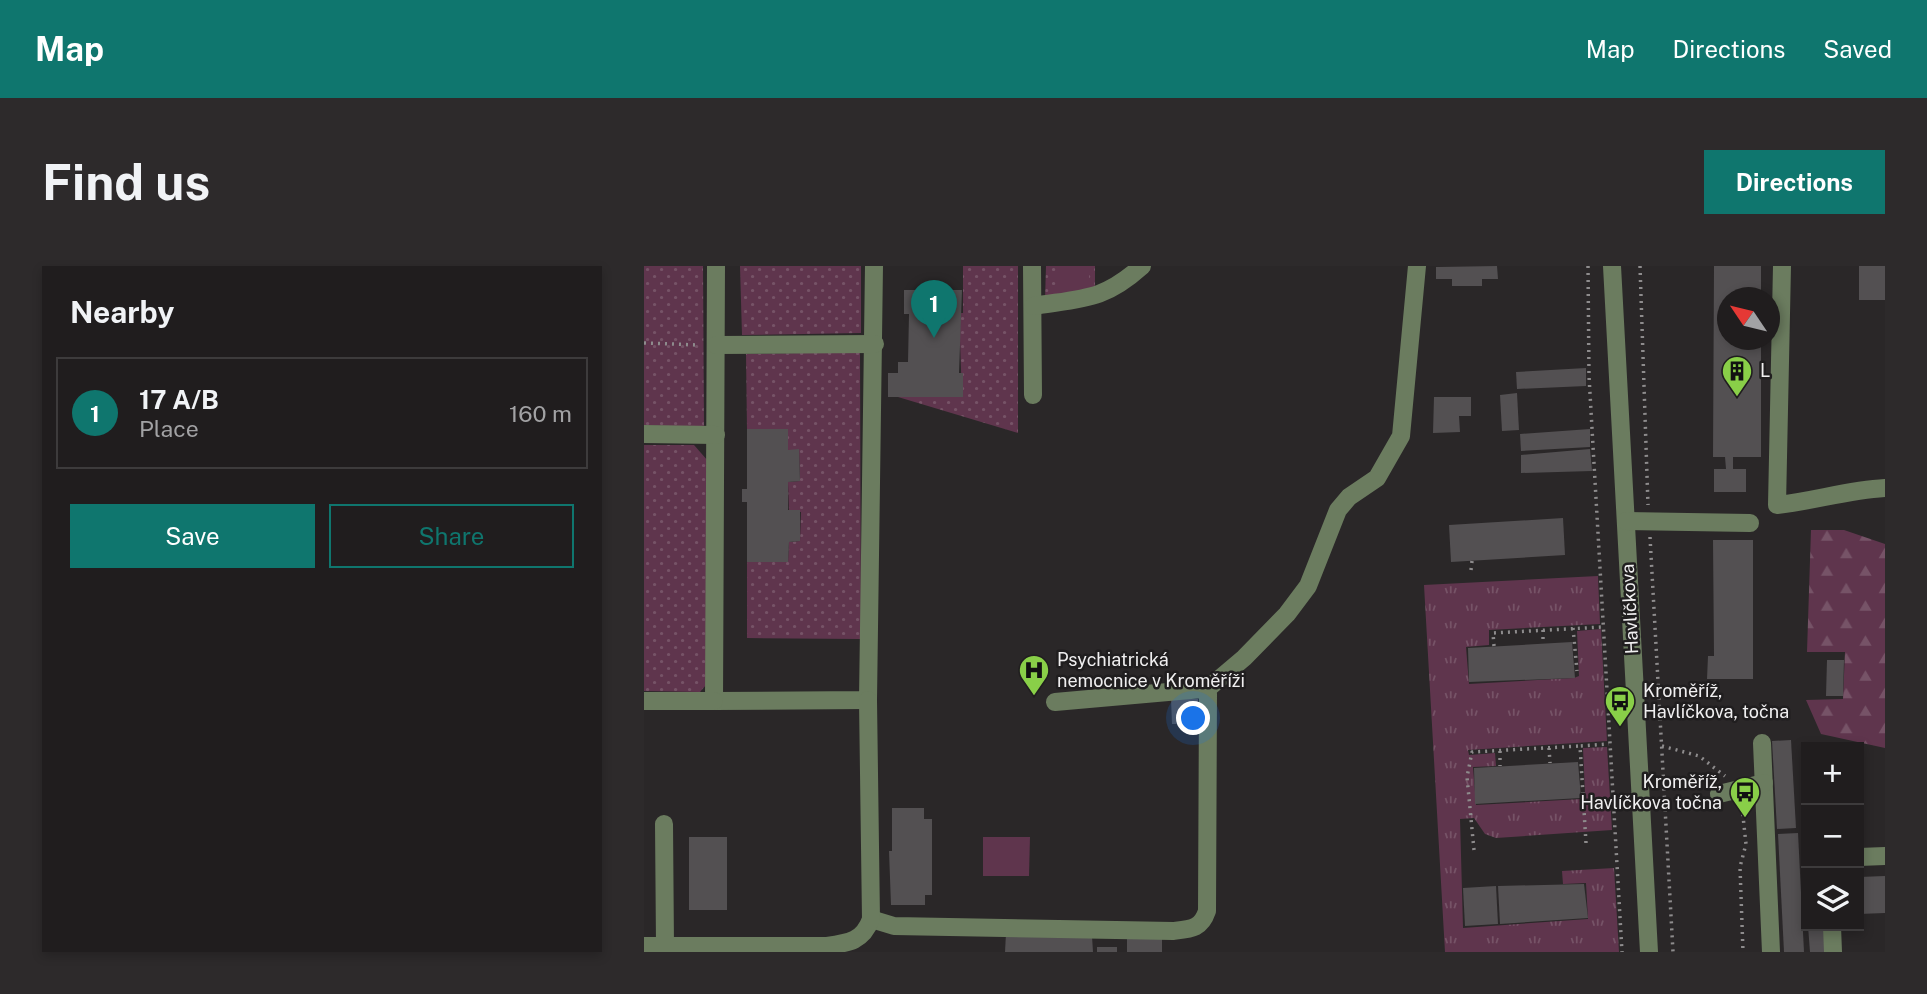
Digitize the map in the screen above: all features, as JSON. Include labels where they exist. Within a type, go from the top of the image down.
[{"type":"street","points":[[714,701],[716,266]]},
{"type":"street","points":[[867,935],[874,266]]},
{"type":"street","points":[[1032,266],[1033,395]]},
{"type":"street","points":[[1033,306],[1100,295],[1114,290],[1142,266]]},
{"type":"street","points":[[1055,702],[1205,691],[1244,658],[1287,614],[1308,586],[1338,510],[1349,497],[1377,478],[1401,436],[1417,266]]},
{"type":"street","name":"Havlíčkova","points":[[1612,266],[1649,952]]},
{"type":"street","points":[[1782,266],[1777,505],[1810,501],[1856,490],[1885,488]]},
{"type":"street","points":[[716,345],[874,344]]},
{"type":"street","points":[[644,434],[716,435]]},
{"type":"street","points":[[1626,521],[1750,523]]},
{"type":"street","points":[[644,946],[827,946],[852,942],[894,926],[1195,929],[1204,921],[1207,911],[1208,694],[1205,691]]},
{"type":"street","points":[[644,701],[868,700]]},
{"type":"street","points":[[1762,743],[1771,952]]},
{"type":"street","points":[[1727,792],[1764,783]]},
{"type":"street","points":[[664,824],[664,946]]},
{"type":"street","points":[[1864,857],[1885,856]]},
{"type":"street","points":[[1832,931],[1833,952]]},
{"type":"path","points":[[1588,266],[1589,376],[1622,952]]},
{"type":"path","points":[[644,343],[716,345]]},
{"type":"path","points":[[1471,570],[1472,561]]},
{"type":"path","points":[[1494,646],[1493,633],[1603,626]]},
{"type":"path","points":[[1573,628],[1577,671]]},
{"type":"path","points":[[1543,630],[1543,643]]},
{"type":"path","points":[[1474,850],[1467,777],[1472,752],[1609,744]]},
{"type":"path","points":[[1580,746],[1587,843]]},
{"type":"path","points":[[1662,746],[1711,762],[1727,792],[1741,803],[1746,844],[1740,867],[1743,952]]},
{"type":"path","points":[[1549,748],[1550,763]]},
{"type":"path","points":[[1500,750],[1500,766]]},
{"type":"path","points":[[1665,792],[1673,952]]},
{"type":"green space","points":[[644,266],[703,266],[704,428],[644,425]]},
{"type":"green space","points":[[740,266],[861,266],[861,333],[742,335]]},
{"type":"green space","points":[[963,266],[1018,266],[1018,433],[898,397],[962,397],[959,313],[963,313]]},
{"type":"green space","points":[[1046,266],[1095,266],[1095,291],[1045,300]]},
{"type":"green space","points":[[1057,266],[1089,266],[1089,292],[1057,292]]},
{"type":"green space","points":[[860,352],[861,639],[747,638],[747,562],[788,562],[789,542],[800,541],[801,512],[789,511],[788,482],[800,481],[799,450],[788,450],[788,429],[747,429],[746,354]]},
{"type":"green space","points":[[644,445],[694,445],[708,461],[706,685],[700,692],[644,691]]},
{"type":"green space","points":[[1811,530],[1844,530],[1885,544],[1885,748],[1821,734],[1806,700],[1843,699],[1845,652],[1807,652]]},
{"type":"green space","points":[[1598,576],[1600,624],[1489,630],[1489,645],[1466,647],[1469,684],[1574,678],[1579,676],[1577,631],[1601,629],[1607,741],[1468,750],[1469,755],[1495,753],[1496,766],[1473,767],[1476,805],[1581,799],[1581,794],[1585,793],[1583,748],[1607,747],[1612,830],[1496,838],[1485,834],[1474,818],[1460,819],[1463,928],[1588,919],[1586,883],[1563,884],[1562,871],[1614,868],[1619,952],[1445,952],[1424,585]]},
{"type":"green space","points":[[983,837],[1030,837],[1029,876],[983,876]]},
{"type":"building","points":[[1497,266],[1498,279],[1482,279],[1482,286],[1452,286],[1452,279],[1436,279],[1436,267]]},
{"type":"building","name":"L","points":[[1714,266],[1761,266],[1761,287],[1717,287],[1717,350],[1761,350],[1761,457],[1733,457],[1733,469],[1746,469],[1746,492],[1714,492],[1714,469],[1726,469],[1725,457],[1713,457]]},
{"type":"building","points":[[1859,266],[1885,266],[1885,300],[1859,300]]},
{"type":"building","points":[[904,290],[962,290],[959,373],[963,373],[963,397],[888,397],[888,373],[898,373],[898,362],[908,362],[909,314],[904,314]]},
{"type":"building","points":[[1586,368],[1586,386],[1517,389],[1516,372]]},
{"type":"building","points":[[1517,393],[1519,430],[1502,431],[1500,395]]},
{"type":"building","points":[[1434,397],[1471,397],[1471,416],[1459,416],[1460,432],[1433,433]]},
{"type":"building","points":[[747,429],[788,429],[788,450],[799,449],[800,481],[788,482],[788,510],[800,510],[800,541],[789,542],[788,562],[747,562],[747,502],[742,502],[742,489],[747,489]]},
{"type":"building","points":[[1590,429],[1590,447],[1521,451],[1520,434]]},
{"type":"building","points":[[1590,449],[1592,471],[1521,473],[1521,455]]},
{"type":"building","points":[[1563,518],[1565,555],[1451,562],[1449,525]]},
{"type":"building","points":[[1713,540],[1753,540],[1753,679],[1707,679],[1708,656],[1714,656]]},
{"type":"building","points":[[1572,642],[1575,678],[1469,682],[1468,648]]},
{"type":"building","points":[[1827,660],[1844,660],[1843,696],[1826,696]]},
{"type":"building","points":[[1171,699],[1198,699],[1198,724],[1172,724]]},
{"type":"building","points":[[1791,740],[1796,828],[1777,829],[1772,741]]},
{"type":"building","points":[[1578,762],[1581,798],[1475,804],[1474,768]]},
{"type":"building","points":[[892,808],[924,808],[924,819],[932,819],[932,895],[925,895],[925,905],[891,905],[889,851],[892,851]]},
{"type":"building","points":[[1798,833],[1804,952],[1784,952],[1778,834]]},
{"type":"building","points":[[689,837],[727,837],[727,910],[689,910]]},
{"type":"building","points":[[1885,876],[1885,913],[1864,914],[1864,877]]},
{"type":"building","points":[[1584,884],[1588,918],[1500,924],[1498,886]]},
{"type":"building","points":[[1496,886],[1498,924],[1465,926],[1463,888]]},
{"type":"building","points":[[1808,931],[1824,931],[1825,952],[1810,952]]},
{"type":"building","points":[[1006,933],[1092,936],[1093,952],[1005,952]]},
{"type":"building","points":[[1127,939],[1162,939],[1162,952],[1127,952]]},
{"type":"building","points":[[1097,947],[1117,947],[1117,952],[1097,952]]},
{"type":"place","name":"17 A/B","points":[[934,338]]},
{"type":"place","name":"L","points":[[1737,398]]},
{"type":"place","name":"Psychiatrická nemocnice v Kroměříži","points":[[1034,697]]},
{"type":"place","name":"Kroměříž, Havlíčkova, točna","points":[[1620,728]]},
{"type":"place","name":"Kroměříž, Havlíčkova točna","points":[[1745,819]]}]
